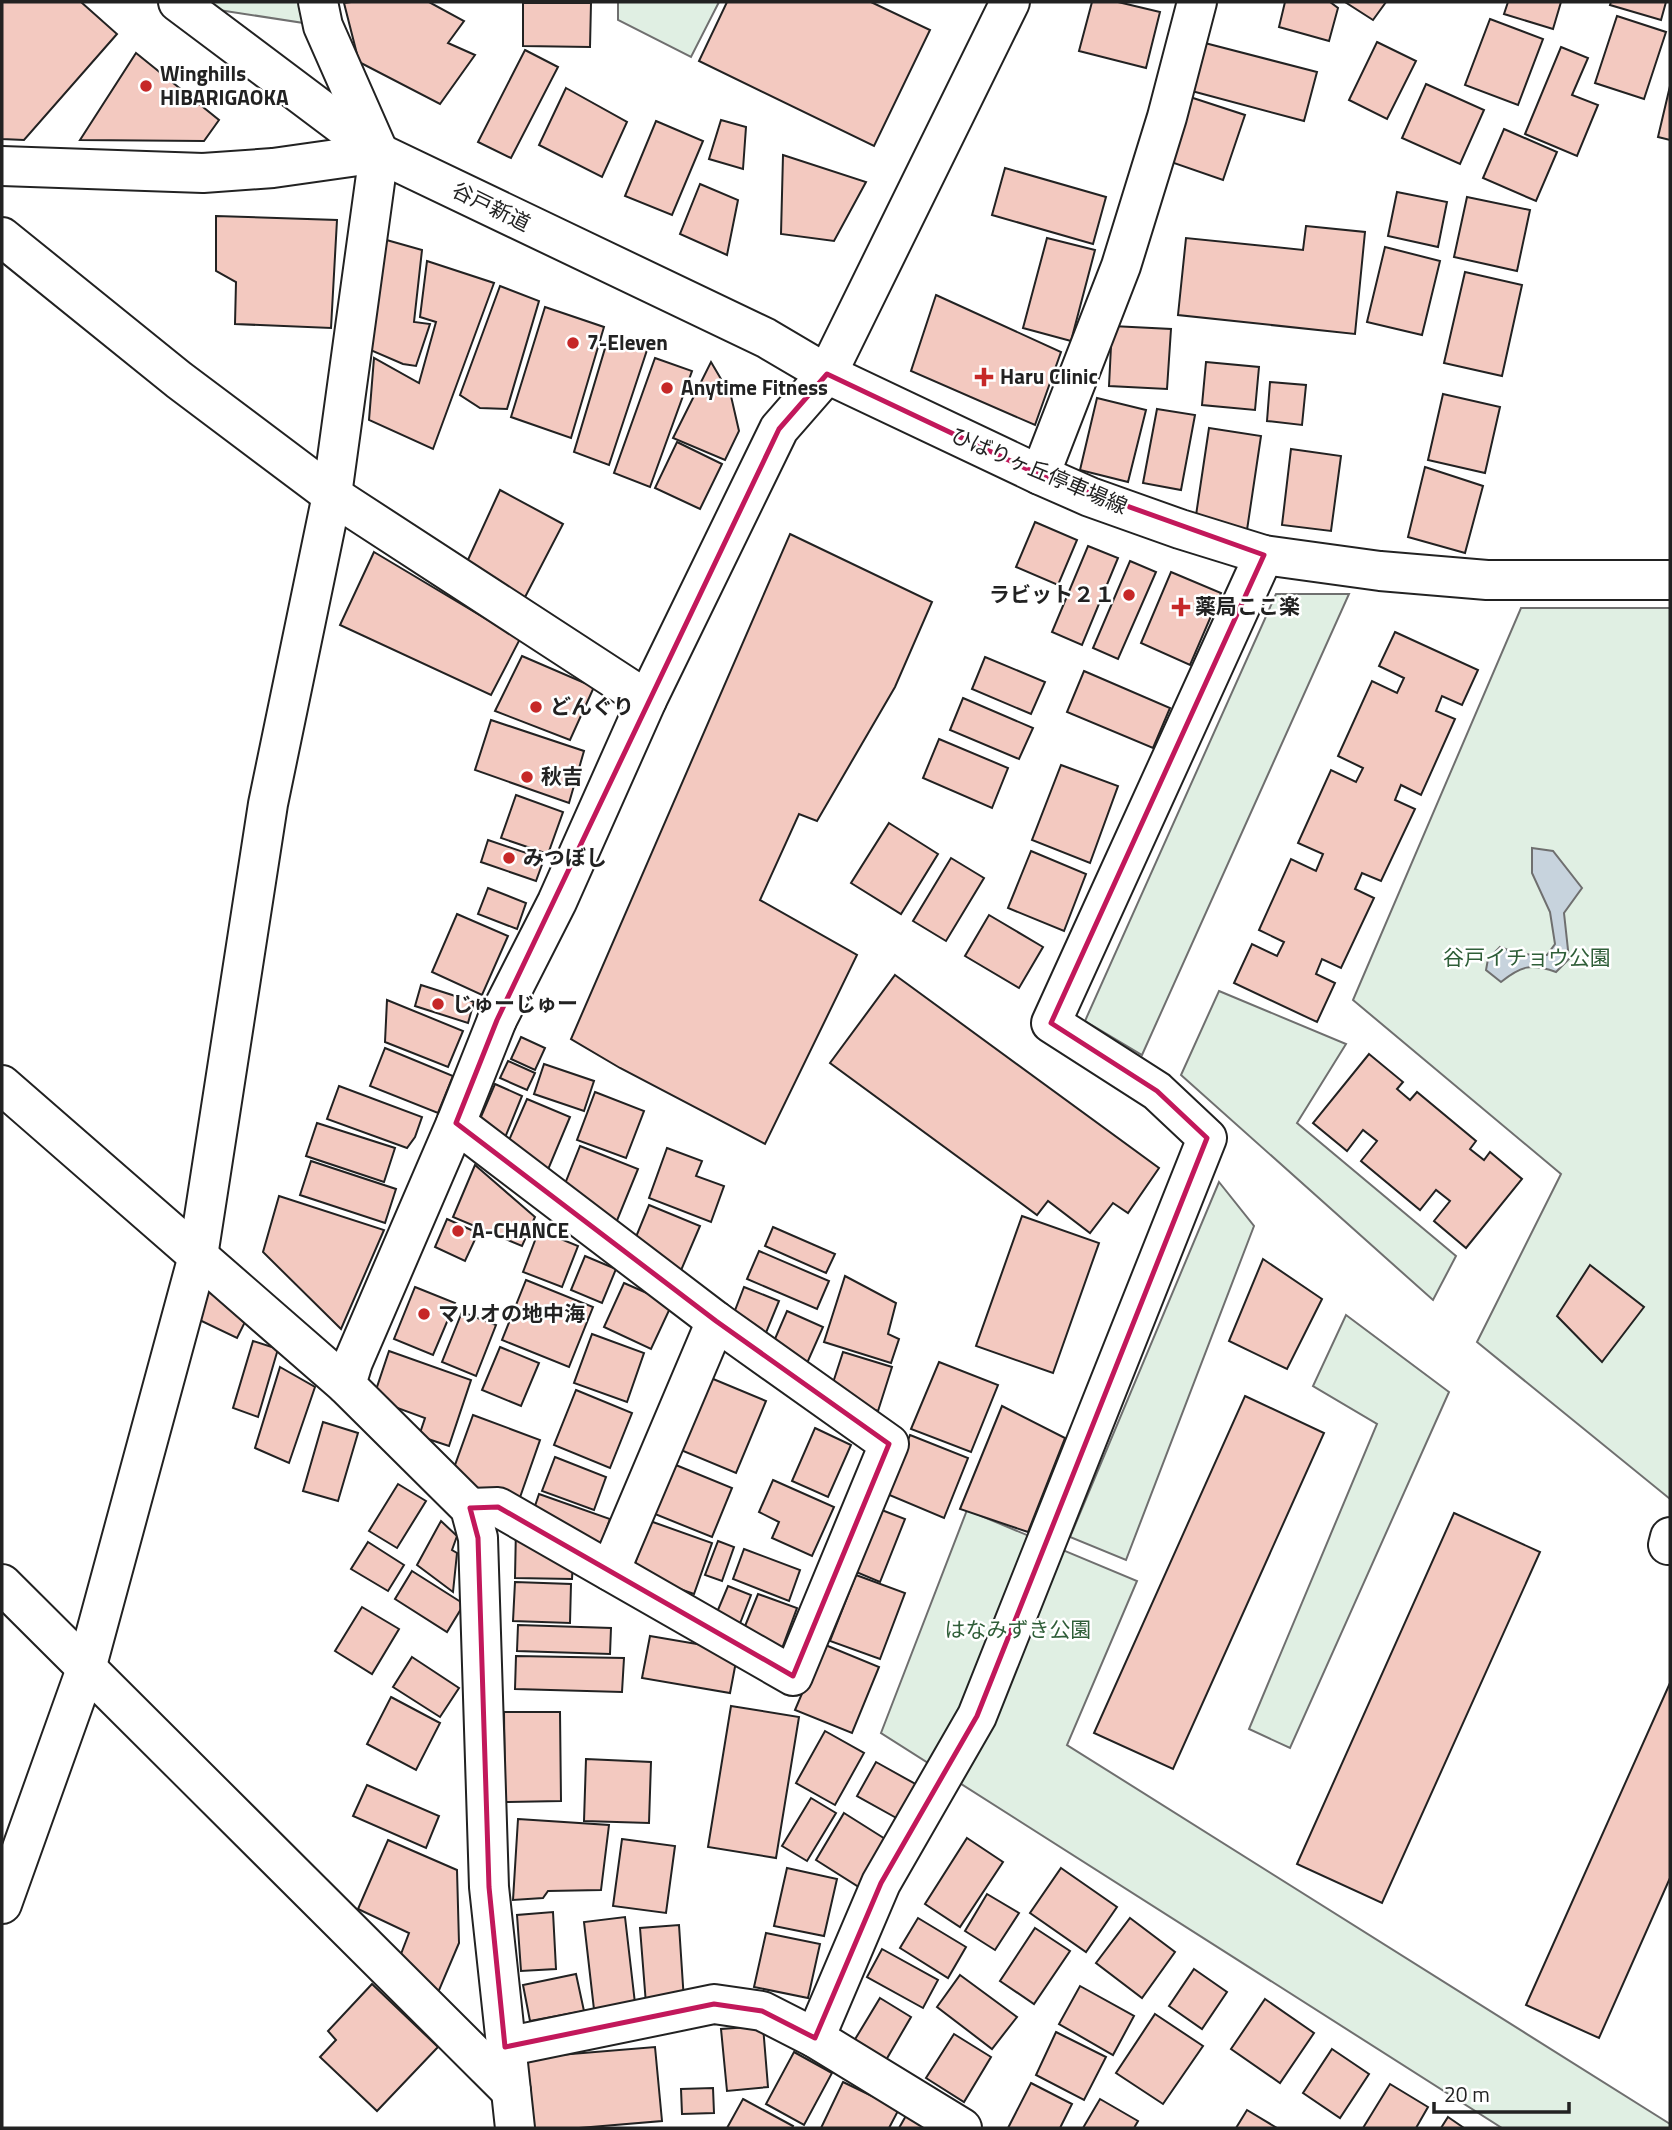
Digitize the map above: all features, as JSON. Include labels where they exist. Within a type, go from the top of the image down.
[{"type":"street","name":"谷戸新道","points":[[178,2],[379,153],[766,338],[827,374]]},
{"type":"street","points":[[2,1904],[86,1669],[198,1256],[268,804],[332,495],[379,153],[323,26],[318,2]]},
{"type":"street","points":[[346,1385],[497,1020],[557,902],[647,700],[779,429],[827,374],[1010,2]]},
{"type":"street","points":[[1040,475],[1121,266],[1167,117],[1197,2]]},
{"type":"street","points":[[2,166],[204,173],[273,168],[379,153]]},
{"type":"street","points":[[2,237],[179,380],[332,495],[647,700]]},
{"type":"street","name":"ひばりヶ丘停車場線","points":[[827,374],[1090,497],[1264,555],[1380,571],[1487,580],[1670,580]]},
{"type":"street","points":[[815,2038],[881,1883],[976,1716],[1207,1138],[1157,1091],[1051,1023],[1264,555]]},
{"type":"street","points":[[2,1085],[346,1385],[470,1508],[478,1538],[489,1887],[515,2128]]},
{"type":"street","points":[[456,1123],[716,1321],[889,1444],[793,1676],[498,1507],[470,1508]]},
{"type":"street","points":[[610,1571],[716,1321]]},
{"type":"street","points":[[2,1584],[511,2091]]},
{"type":"street","points":[[505,2047],[714,2004],[762,2011],[815,2038],[962,2128]]},
{"type":"highlighted area","points":[[827,374],[1040,475],[1264,555],[1051,1023],[1157,1091],[1207,1138],[977,1716],[881,1883],[815,2038],[762,2011],[714,2004],[505,2047],[489,1887],[478,1538],[470,1508],[498,1507],[793,1676],[889,1444],[716,1321],[456,1123],[497,1020],[779,429]]},
{"type":"green space","points":[[178,2],[318,2],[323,26],[180,4]]},
{"type":"green space","points":[[618,2],[719,2],[691,57],[618,20]]},
{"type":"green space","points":[[1276,594],[1349,594],[1142,1055],[1085,1021]]},
{"type":"green space","name":"谷戸イチョウ公園","points":[[1521,608],[1670,608],[1670,1499],[1477,1342],[1561,1174],[1353,1000]]},
{"type":"green space","points":[[1219,991],[1346,1044],[1297,1123],[1456,1256],[1433,1300],[1181,1075]]},
{"type":"green space","points":[[1219,1182],[1254,1226],[1126,1560],[1070,1537]]},
{"type":"green space","points":[[1346,1315],[1449,1392],[1290,1748],[1249,1729],[1377,1424],[1313,1386]]},
{"type":"green space","name":"はなみずき公園","points":[[967,1510],[1137,1581],[1067,1745],[1670,2124],[1670,2128],[1502,2128],[881,1733]]},
{"type":"shaded area","points":[[1532,848],[1553,851],[1582,888],[1564,913],[1569,959],[1556,972],[1533,967],[1521,969],[1501,982],[1486,970],[1488,959],[1500,947],[1519,954],[1547,955],[1555,944],[1550,912],[1532,873]]},
{"type":"building","points":[[2,2],[81,2],[117,34],[24,140],[2,139]]},
{"type":"building","points":[[429,2],[464,21],[448,43],[475,55],[440,104],[359,62],[344,3]]},
{"type":"building","points":[[727,2],[871,2],[930,30],[874,146],[699,61]]},
{"type":"building","points":[[1092,2],[1118,2],[1160,12],[1146,68],[1079,51]]},
{"type":"building","points":[[1285,2],[1330,2],[1338,8],[1329,41],[1279,27]]},
{"type":"building","points":[[1345,2],[1386,2],[1373,20]]},
{"type":"building","points":[[1508,2],[1561,2],[1553,29],[1504,14]]},
{"type":"building","points":[[1611,2],[1666,2],[1661,20],[1610,5]]},
{"type":"building","points":[[523,3],[591,3],[590,47],[523,46]]},
{"type":"building","points":[[1617,16],[1666,32],[1644,99],[1595,83]]},
{"type":"building","points":[[1490,19],[1543,39],[1518,105],[1465,85]]},
{"type":"building","points":[[1201,42],[1317,72],[1304,121],[1188,90]]},
{"type":"building","points":[[1377,42],[1416,61],[1387,119],[1349,100]]},
{"type":"building","points":[[1561,47],[1588,58],[1572,95],[1598,105],[1577,156],[1525,134]]},
{"type":"building","points":[[525,50],[558,67],[511,158],[478,142]]},
{"type":"building","name":"Winghills HIBARIGAOKA","points":[[136,53],[219,120],[204,141],[80,140]]},
{"type":"building","points":[[1426,84],[1484,110],[1460,164],[1402,138]]},
{"type":"building","points":[[1670,86],[1670,140],[1658,137]]},
{"type":"building","points":[[566,88],[627,122],[602,177],[539,145]]},
{"type":"building","points":[[1190,97],[1245,115],[1223,180],[1168,161]]},
{"type":"building","points":[[721,120],[746,127],[743,169],[709,159]]},
{"type":"building","points":[[656,121],[703,141],[672,215],[625,196]]},
{"type":"building","points":[[1504,129],[1557,152],[1536,201],[1483,178]]},
{"type":"building","points":[[783,155],[866,182],[834,241],[781,234]]},
{"type":"building","points":[[1005,168],[1106,197],[1093,244],[992,215]]},
{"type":"building","points":[[700,184],[738,200],[727,255],[680,234]]},
{"type":"building","points":[[1397,192],[1447,202],[1438,247],[1388,236]]},
{"type":"building","points":[[1467,197],[1530,210],[1517,271],[1454,257]]},
{"type":"building","points":[[216,216],[337,220],[331,328],[235,324],[236,282],[216,271]]},
{"type":"building","points":[[1306,226],[1365,232],[1355,334],[1178,315],[1186,238],[1303,250]]},
{"type":"building","points":[[1047,238],[1095,250],[1071,341],[1023,328]]},
{"type":"building","points":[[383,239],[422,250],[414,322],[430,324],[416,366],[403,364],[368,349]]},
{"type":"building","points":[[1385,247],[1440,261],[1422,335],[1367,322]]},
{"type":"building","points":[[427,261],[494,283],[433,449],[369,420],[374,358],[419,383],[436,322],[420,317]]},
{"type":"building","points":[[1465,272],[1522,285],[1502,376],[1444,363]]},
{"type":"building","points":[[500,286],[539,301],[507,409],[480,408],[460,395]]},
{"type":"building","points":[[936,295],[1061,352],[1035,425],[911,371]]},
{"type":"building","points":[[545,307],[604,327],[571,438],[511,417]]},
{"type":"building","points":[[1112,326],[1171,329],[1167,389],[1109,386]]},
{"type":"building","points":[[609,335],[649,344],[609,465],[574,452]]},
{"type":"building","points":[[655,358],[692,371],[650,487],[614,473]]},
{"type":"building","points":[[711,362],[731,396],[739,431],[725,460],[673,438]]},
{"type":"building","points":[[1206,362],[1259,367],[1255,410],[1202,405]]},
{"type":"building","points":[[1270,382],[1306,385],[1302,425],[1267,421]]},
{"type":"building","points":[[1443,394],[1500,407],[1485,473],[1428,460]]},
{"type":"building","points":[[1097,398],[1146,410],[1128,482],[1080,470]]},
{"type":"building","points":[[1157,409],[1195,415],[1181,490],[1143,483]]},
{"type":"building","points":[[1209,428],[1261,436],[1247,530],[1195,522]]},
{"type":"building","points":[[677,442],[722,464],[700,509],[655,488]]},
{"type":"building","points":[[1291,449],[1341,456],[1331,531],[1282,525]]},
{"type":"building","points":[[1425,467],[1483,486],[1465,553],[1408,537]]},
{"type":"building","points":[[500,490],[563,524],[523,601],[467,562]]},
{"type":"building","points":[[1035,522],[1077,540],[1058,585],[1016,567]]},
{"type":"building","points":[[790,534],[932,602],[895,687],[817,821],[799,814],[760,900],[857,955],[765,1144],[620,1068],[571,1039]]},
{"type":"building","points":[[1088,546],[1118,558],[1082,645],[1052,632]]},
{"type":"building","points":[[374,552],[520,639],[491,695],[340,625]]},
{"type":"building","points":[[1130,561],[1156,572],[1118,659],[1093,648]]},
{"type":"building","points":[[1171,572],[1221,593],[1190,665],[1141,643]]},
{"type":"building","points":[[1395,632],[1478,670],[1462,705],[1442,696],[1436,711],[1455,719],[1421,795],[1401,785],[1395,800],[1415,809],[1381,881],[1362,873],[1355,889],[1374,898],[1341,968],[1322,959],[1316,974],[1335,983],[1317,1022],[1234,983],[1252,944],[1277,956],[1284,942],[1259,930],[1291,859],[1316,871],[1323,854],[1298,843],[1331,770],[1356,782],[1363,768],[1338,756],[1372,681],[1397,693],[1404,678],[1379,666]]},
{"type":"building","points":[[522,656],[594,687],[570,740],[495,711]]},
{"type":"building","points":[[985,657],[1045,682],[1031,714],[972,689]]},
{"type":"building","points":[[1084,671],[1170,708],[1153,748],[1067,712]]},
{"type":"building","points":[[963,698],[1033,728],[1019,759],[950,730]]},
{"type":"building","points":[[491,720],[584,751],[569,803],[475,770]]},
{"type":"building","points":[[939,739],[1008,768],[992,808],[923,778]]},
{"type":"building","points":[[1061,765],[1118,786],[1090,863],[1032,840]]},
{"type":"building","points":[[516,795],[563,812],[548,854],[501,838]]},
{"type":"building","points":[[889,823],[938,854],[901,914],[851,883]]},
{"type":"building","points":[[488,840],[544,859],[536,881],[481,862]]},
{"type":"building","points":[[1031,851],[1086,874],[1064,931],[1008,908]]},
{"type":"building","points":[[951,858],[984,878],[946,941],[913,921]]},
{"type":"building","points":[[488,888],[526,903],[517,929],[478,914]]},
{"type":"building","points":[[457,914],[508,936],[482,995],[432,972]]},
{"type":"building","points":[[989,915],[1043,947],[1019,988],[965,956]]},
{"type":"building","points":[[895,975],[1159,1168],[1128,1213],[1113,1203],[1090,1233],[1048,1201],[1037,1215],[830,1063]]},
{"type":"building","points":[[421,985],[474,1002],[468,1023],[415,1006]]},
{"type":"building","points":[[387,1000],[463,1031],[448,1067],[385,1042]]},
{"type":"building","points":[[521,1037],[545,1048],[535,1070],[511,1059]]},
{"type":"building","points":[[385,1048],[453,1076],[438,1113],[370,1086]]},
{"type":"building","points":[[1369,1054],[1403,1082],[1397,1089],[1410,1100],[1417,1092],[1476,1141],[1470,1149],[1484,1160],[1490,1152],[1522,1179],[1466,1248],[1434,1221],[1450,1201],[1436,1190],[1420,1210],[1361,1161],[1377,1141],[1363,1130],[1347,1151],[1313,1123]]},
{"type":"building","points":[[508,1061],[535,1073],[527,1090],[500,1078]]},
{"type":"building","points":[[544,1064],[594,1081],[584,1111],[534,1094]]},
{"type":"building","points":[[495,1084],[522,1096],[502,1145],[474,1133]]},
{"type":"building","points":[[339,1086],[422,1117],[415,1137],[407,1148],[327,1119]]},
{"type":"building","points":[[595,1092],[644,1111],[626,1158],[577,1140]]},
{"type":"building","points":[[527,1099],[570,1117],[547,1172],[503,1154]]},
{"type":"building","points":[[317,1123],[395,1148],[384,1182],[306,1156]]},
{"type":"building","points":[[580,1146],[638,1169],[616,1223],[559,1199]]},
{"type":"building","points":[[667,1148],[702,1161],[696,1176],[724,1186],[711,1222],[649,1198]]},
{"type":"building","points":[[311,1161],[396,1189],[385,1223],[300,1195]]},
{"type":"building","points":[[475,1165],[535,1217],[522,1246],[453,1217]]},
{"type":"building","points":[[279,1196],[384,1230],[341,1329],[263,1252]]},
{"type":"building","points":[[649,1205],[700,1226],[679,1275],[629,1254]]},
{"type":"building","points":[[1022,1216],[1099,1243],[1053,1373],[976,1346]]},
{"type":"building","points":[[447,1219],[478,1233],[465,1261],[435,1247]]},
{"type":"building","points":[[773,1227],[835,1254],[826,1273],[765,1246]]},
{"type":"building","points":[[539,1230],[578,1246],[562,1287],[523,1272]]},
{"type":"building","points":[[759,1251],[829,1281],[817,1309],[747,1279]]},
{"type":"building","points":[[585,1256],[616,1269],[602,1303],[571,1290]]},
{"type":"building","points":[[1263,1259],[1322,1299],[1287,1369],[1229,1341]]},
{"type":"building","points":[[1590,1265],[1644,1307],[1602,1362],[1557,1316]]},
{"type":"building","points":[[845,1276],[896,1303],[888,1334],[899,1339],[891,1363],[824,1342]]},
{"type":"building","points":[[526,1280],[593,1307],[569,1367],[502,1340]]},
{"type":"building","points":[[624,1283],[672,1304],[651,1349],[604,1327]]},
{"type":"building","points":[[415,1287],[455,1303],[433,1355],[394,1339]]},
{"type":"building","points":[[744,1287],[779,1301],[763,1340],[729,1326]]},
{"type":"building","points":[[202,1288],[248,1316],[237,1338],[189,1315]]},
{"type":"building","points":[[787,1311],[823,1327],[804,1370],[768,1355]]},
{"type":"building","points":[[462,1312],[496,1325],[476,1376],[442,1362]]},
{"type":"building","points":[[592,1334],[644,1353],[627,1402],[574,1383]]},
{"type":"building","points":[[253,1341],[278,1349],[258,1417],[233,1408]]},
{"type":"building","points":[[500,1347],[539,1363],[521,1406],[482,1390]]},
{"type":"building","points":[[389,1351],[471,1380],[449,1446],[419,1436],[425,1418],[373,1399]]},
{"type":"building","points":[[843,1352],[892,1367],[878,1411],[829,1395]]},
{"type":"building","points":[[939,1362],[998,1385],[971,1452],[911,1429]]},
{"type":"building","points":[[280,1367],[315,1387],[289,1463],[255,1448]]},
{"type":"building","points":[[706,1376],[766,1401],[736,1473],[676,1448]]},
{"type":"building","points":[[576,1390],[632,1413],[610,1468],[554,1445]]},
{"type":"building","points":[[1245,1396],[1324,1433],[1173,1769],[1094,1733]]},
{"type":"building","points":[[1002,1406],[1065,1438],[1028,1532],[960,1509]]},
{"type":"building","points":[[473,1415],[540,1440],[518,1503],[450,1479]]},
{"type":"building","points":[[323,1422],[358,1433],[338,1501],[303,1491]]},
{"type":"building","points":[[815,1428],[851,1445],[828,1497],[792,1481]]},
{"type":"building","points":[[910,1435],[968,1458],[944,1518],[887,1494]]},
{"type":"building","points":[[555,1457],[606,1477],[594,1510],[542,1491]]},
{"type":"building","points":[[671,1463],[732,1488],[712,1537],[650,1512]]},
{"type":"building","points":[[773,1480],[834,1507],[812,1556],[772,1538],[779,1522],[759,1512]]},
{"type":"building","points":[[398,1484],[426,1501],[397,1548],[369,1531]]},
{"type":"building","points":[[539,1494],[610,1519],[601,1544],[531,1518]]},
{"type":"building","points":[[874,1507],[905,1519],[880,1582],[849,1569]]},
{"type":"building","points":[[1454,1513],[1540,1552],[1382,1903],[1297,1864]]},
{"type":"building","points":[[441,1521],[457,1536],[452,1550],[457,1553],[453,1592],[417,1565]]},
{"type":"building","points":[[650,1521],[712,1543],[694,1594],[632,1572]]},
{"type":"building","points":[[516,1527],[573,1561],[572,1579],[515,1578]]},
{"type":"building","points":[[718,1541],[734,1547],[722,1581],[705,1575]]},
{"type":"building","points":[[368,1542],[404,1565],[388,1591],[351,1569]]},
{"type":"building","points":[[744,1549],[800,1570],[789,1601],[733,1579]]},
{"type":"building","points":[[412,1571],[464,1604],[447,1632],[395,1599]]},
{"type":"building","points":[[856,1575],[905,1593],[880,1659],[830,1641]]},
{"type":"building","points":[[515,1582],[571,1584],[570,1623],[513,1621]]},
{"type":"building","points":[[728,1586],[751,1595],[739,1626],[715,1617]]},
{"type":"building","points":[[758,1594],[797,1608],[781,1651],[741,1636]]},
{"type":"building","points":[[362,1607],[399,1629],[372,1674],[335,1651]]},
{"type":"building","points":[[518,1625],[611,1628],[610,1654],[517,1651]]},
{"type":"building","points":[[650,1636],[738,1651],[730,1693],[642,1678]]},
{"type":"building","points":[[823,1644],[879,1667],[852,1733],[795,1710]]},
{"type":"building","points":[[516,1656],[624,1658],[622,1692],[515,1689]]},
{"type":"building","points":[[412,1657],[459,1688],[440,1717],[393,1687]]},
{"type":"building","points":[[1670,1683],[1670,1878],[1599,2038],[1526,2005]]},
{"type":"building","points":[[391,1697],[440,1723],[416,1770],[367,1744]]},
{"type":"building","points":[[731,1706],[799,1717],[776,1858],[708,1847]]},
{"type":"building","points":[[504,1712],[560,1712],[561,1801],[505,1802]]},
{"type":"building","points":[[825,1731],[864,1753],[835,1805],[796,1783]]},
{"type":"building","points":[[586,1759],[651,1762],[649,1823],[584,1821]]},
{"type":"building","points":[[876,1762],[919,1786],[900,1820],[857,1796]]},
{"type":"building","points":[[367,1785],[439,1816],[426,1848],[353,1816]]},
{"type":"building","points":[[811,1798],[836,1813],[807,1861],[782,1846]]},
{"type":"building","points":[[844,1813],[890,1842],[862,1889],[816,1860]]},
{"type":"building","points":[[518,1819],[609,1825],[601,1890],[548,1891],[543,1898],[513,1900]]},
{"type":"building","points":[[967,1838],[1003,1862],[960,1927],[925,1904]]},
{"type":"building","points":[[622,1839],[675,1846],[666,1913],[613,1906]]},
{"type":"building","points":[[388,1840],[457,1870],[459,1943],[437,1995],[401,1954],[409,1933],[358,1909]]},
{"type":"building","points":[[787,1868],[837,1879],[824,1936],[774,1926]]},
{"type":"building","points":[[1061,1868],[1117,1907],[1086,1952],[1030,1913]]},
{"type":"building","points":[[987,1894],[1019,1913],[995,1950],[965,1931]]},
{"type":"building","points":[[553,1912],[556,1969],[521,1971],[517,1915]]},
{"type":"building","points":[[625,1917],[636,2012],[595,2018],[584,1922]]},
{"type":"building","points":[[918,1918],[966,1947],[948,1978],[900,1948]]},
{"type":"building","points":[[1130,1918],[1175,1952],[1142,1998],[1096,1963]]},
{"type":"building","points":[[679,1925],[684,2001],[646,2004],[640,1928]]},
{"type":"building","points":[[1035,1928],[1070,1951],[1034,2004],[1000,1981]]},
{"type":"building","points":[[766,1933],[820,1944],[808,1998],[754,1987]]},
{"type":"building","points":[[882,1949],[938,1980],[923,2008],[867,1977]]},
{"type":"building","points":[[1194,1969],[1227,1992],[1202,2029],[1169,2006]]},
{"type":"building","points":[[576,1974],[584,2011],[530,2021],[523,1985]]},
{"type":"building","points":[[960,1975],[1017,2017],[992,2049],[937,2007]]},
{"type":"building","points":[[372,1984],[438,2047],[377,2111],[320,2057],[336,2040],[328,2031]]},
{"type":"building","points":[[1080,1986],[1134,2016],[1113,2055],[1059,2024]]},
{"type":"building","points":[[880,1998],[911,2017],[886,2060],[854,2041]]},
{"type":"building","points":[[1265,1999],[1314,2033],[1280,2083],[1231,2049]]},
{"type":"building","points":[[1155,2014],[1203,2046],[1163,2104],[1116,2073]]},
{"type":"building","points":[[763,2026],[768,2087],[727,2091],[721,2029]]},
{"type":"building","points":[[1056,2032],[1106,2057],[1084,2100],[1036,2075]]},
{"type":"building","points":[[954,2034],[991,2057],[964,2102],[926,2078]]},
{"type":"building","points":[[655,2047],[662,2121],[579,2128],[529,2128],[523,2058]]},
{"type":"building","points":[[1332,2049],[1369,2074],[1340,2118],[1303,2093]]},
{"type":"building","points":[[794,2052],[832,2073],[804,2125],[766,2104]]},
{"type":"building","points":[[843,2082],[899,2109],[889,2128],[821,2128]]},
{"type":"building","points":[[1031,2083],[1072,2104],[1060,2128],[1008,2128]]},
{"type":"building","points":[[1390,2084],[1428,2107],[1416,2128],[1363,2128]]},
{"type":"building","points":[[713,2088],[714,2113],[682,2114],[681,2089]]},
{"type":"building","points":[[743,2099],[793,2126],[792,2128],[727,2128]]},
{"type":"building","points":[[1100,2099],[1138,2121],[1134,2128],[1083,2128]]},
{"type":"building","points":[[911,2107],[943,2128],[899,2128]]},
{"type":"building","points":[[1247,2110],[1277,2128],[1236,2128]]},
{"type":"building","points":[[1448,2117],[1464,2128],[1441,2128]]},
{"type":"place","name":"Winghills HIBARIGAOKA","points":[[146,86]]},
{"type":"place","name":"7-Eleven","points":[[573,343]]},
{"type":"place","name":"Haru Clinic","points":[[984,377]]},
{"type":"place","name":"Anytime Fitness","points":[[667,388]]},
{"type":"place","name":"ラビット２１","points":[[1129,595]]},
{"type":"place","name":"薬局ここ楽","points":[[1181,607]]},
{"type":"place","name":"どんぐり","points":[[536,707]]},
{"type":"place","name":"秋吉","points":[[527,777]]},
{"type":"place","name":"みつぼし","points":[[509,858]]},
{"type":"place","name":"じゅーじゅー","points":[[438,1004]]},
{"type":"place","name":"A-CHANCE","points":[[458,1231]]},
{"type":"place","name":"マリオの地中海","points":[[424,1314]]}]
